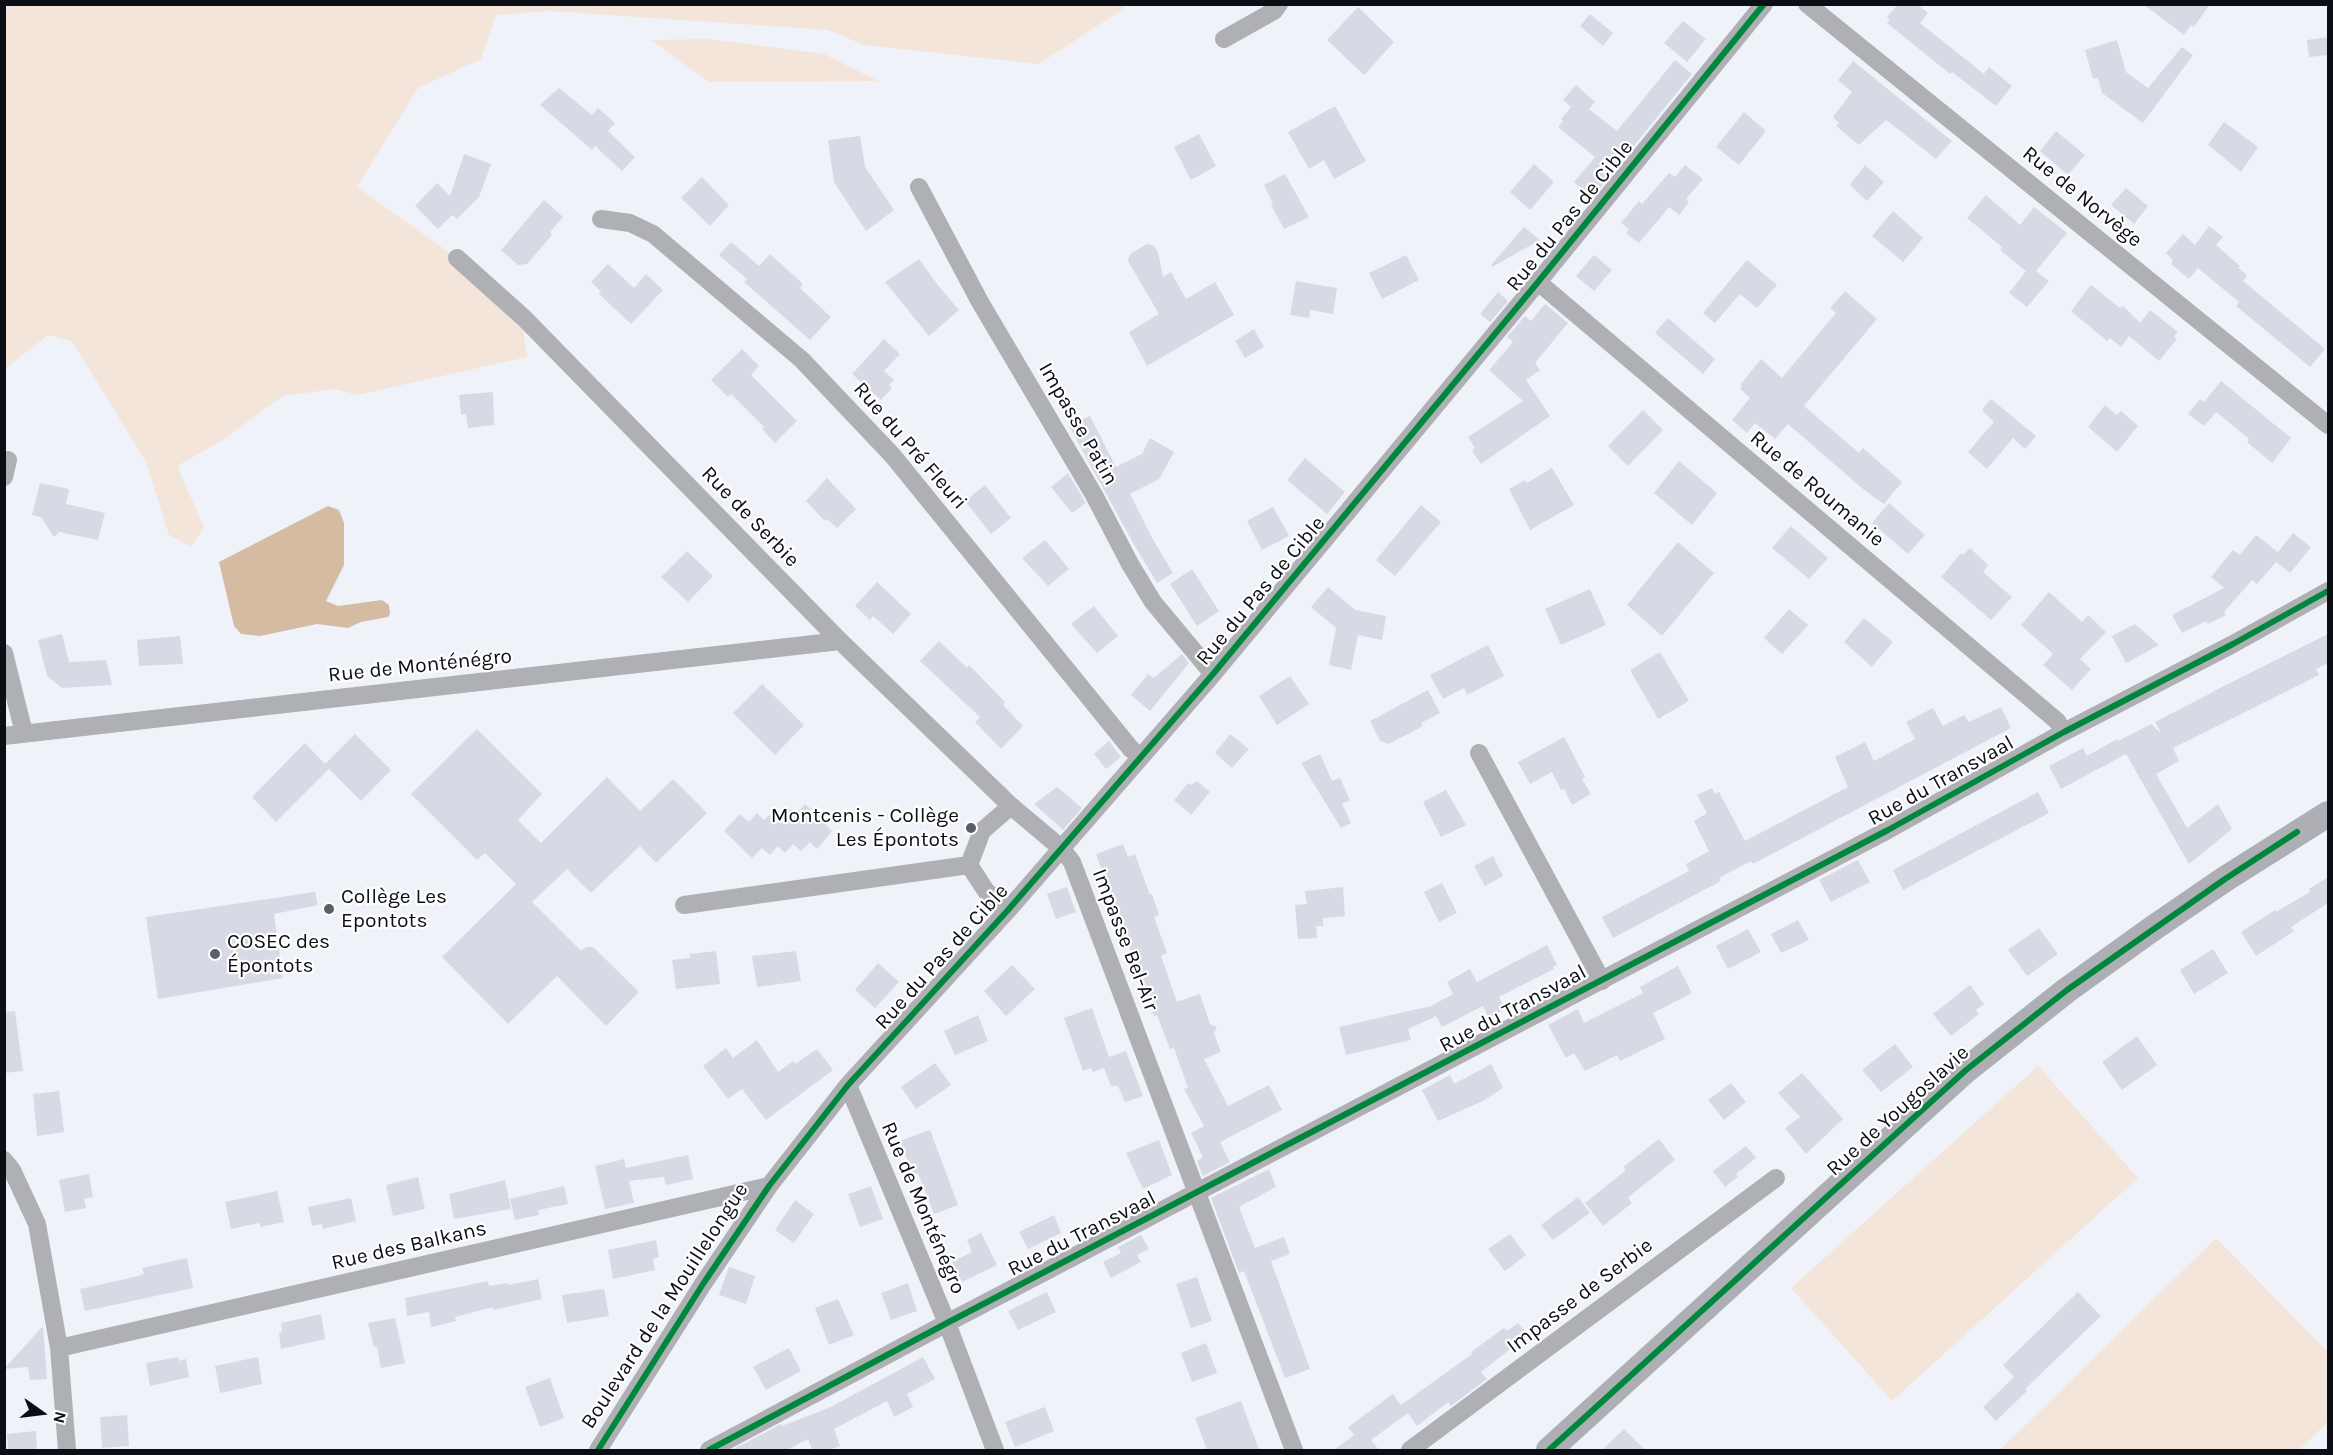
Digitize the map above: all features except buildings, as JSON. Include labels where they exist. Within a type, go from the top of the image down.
[{"type":"main road","name":"Rue de Yougoslavie","points":[[1549,1450],[1966,1070],[2067,990],[2152,929],[2225,879],[2328,814]]},
{"type":"street","points":[[1224,39],[1274,11],[1279,4]]},
{"type":"street","name":"Rue du Pas de Cible","points":[[769,1186],[848,1085],[1008,910],[1214,674],[1764,4]]},
{"type":"street","name":"Rue de Norvège","points":[[1807,4],[2328,425]]},
{"type":"street","name":"Impasse Patin","points":[[919,187],[980,302],[1094,495],[1153,602],[1214,674]]},
{"type":"street","name":"Rue du Pré Fleuri","points":[[601,219],[630,223],[653,234],[802,360],[893,456],[1131,749],[1141,757]]},
{"type":"street","name":"Rue de Serbie","points":[[457,258],[524,318],[840,641],[1011,807]]},
{"type":"street","name":"Rue de Roumanie","points":[[1538,282],[2048,713],[2064,732]]},
{"type":"street","name":"Rue du Transvaal","points":[[709,1450],[1888,830],[2064,732],[2233,644],[2328,591]]},
{"type":"street","name":"Rue de Monténégro","points":[[4,736],[840,641]]},
{"type":"street","points":[[4,653],[24,734]]},
{"type":"street","name":"Rue du Transvaal","points":[[1479,753],[1602,981]]},
{"type":"street","points":[[969,865],[982,831],[1011,807]]},
{"type":"street","name":"Impasse Bel-Air","points":[[1011,807],[1061,848],[1072,862],[1294,1450]]},
{"type":"street","points":[[684,905],[969,865]]},
{"type":"street","points":[[969,865],[986,891],[1008,910]]},
{"type":"street","name":"Rue de Monténégro","points":[[848,1085],[947,1323],[995,1450]]},
{"type":"street","points":[[4,1160],[12,1170],[37,1224],[60,1348],[67,1450]]},
{"type":"street","name":"Impasse de Serbie","points":[[1410,1450],[1776,1178]]},
{"type":"street","name":"Rue des Balkans","points":[[60,1348],[769,1186]]},
{"type":"street","name":"Boulevard de la Mouillelongue","points":[[598,1450],[703,1284],[769,1186]]},
{"type":"shaded area","points":[[5,5],[1125,5],[1123,9],[1039,64],[864,45],[828,30],[549,11],[496,15],[481,59],[418,88],[357,187],[519,302],[527,357],[357,395],[335,389],[283,396],[218,443],[177,466],[204,527],[191,547],[169,535],[146,462],[72,341],[48,335],[5,369]]},
{"type":"shaded area","points":[[709,39],[824,54],[878,81],[709,82],[651,40]]},
{"type":"shaded area","points":[[328,506],[339,510],[344,523],[344,565],[326,601],[338,606],[382,600],[389,605],[388,617],[361,622],[348,628],[317,624],[260,636],[241,634],[234,626],[219,562]]},
{"type":"shaded area","points":[[2038,1066],[2138,1178],[1892,1401],[1791,1288]]},
{"type":"shaded area","points":[[2216,1238],[2328,1352],[2328,1422],[2299,1450],[2000,1450]]},
{"type":"cycle path","points":[[598,1450],[703,1284],[769,1186],[848,1085],[1008,910],[1213,674],[1538,282],[1764,4]]},
{"type":"cycle path","points":[[709,1450],[1888,830],[2064,732],[2233,644],[2328,591]]},
{"type":"cycle path","points":[[1549,1450],[1966,1070],[2067,990],[2225,879],[2297,832]]},
{"type":"place","name":"Montcenis - Collège Les Épontots","points":[[971,828]]},
{"type":"place","name":"Collège Les Epontots","points":[[329,909]]},
{"type":"place","name":"COSEC des Épontots","points":[[215,954]]}]
